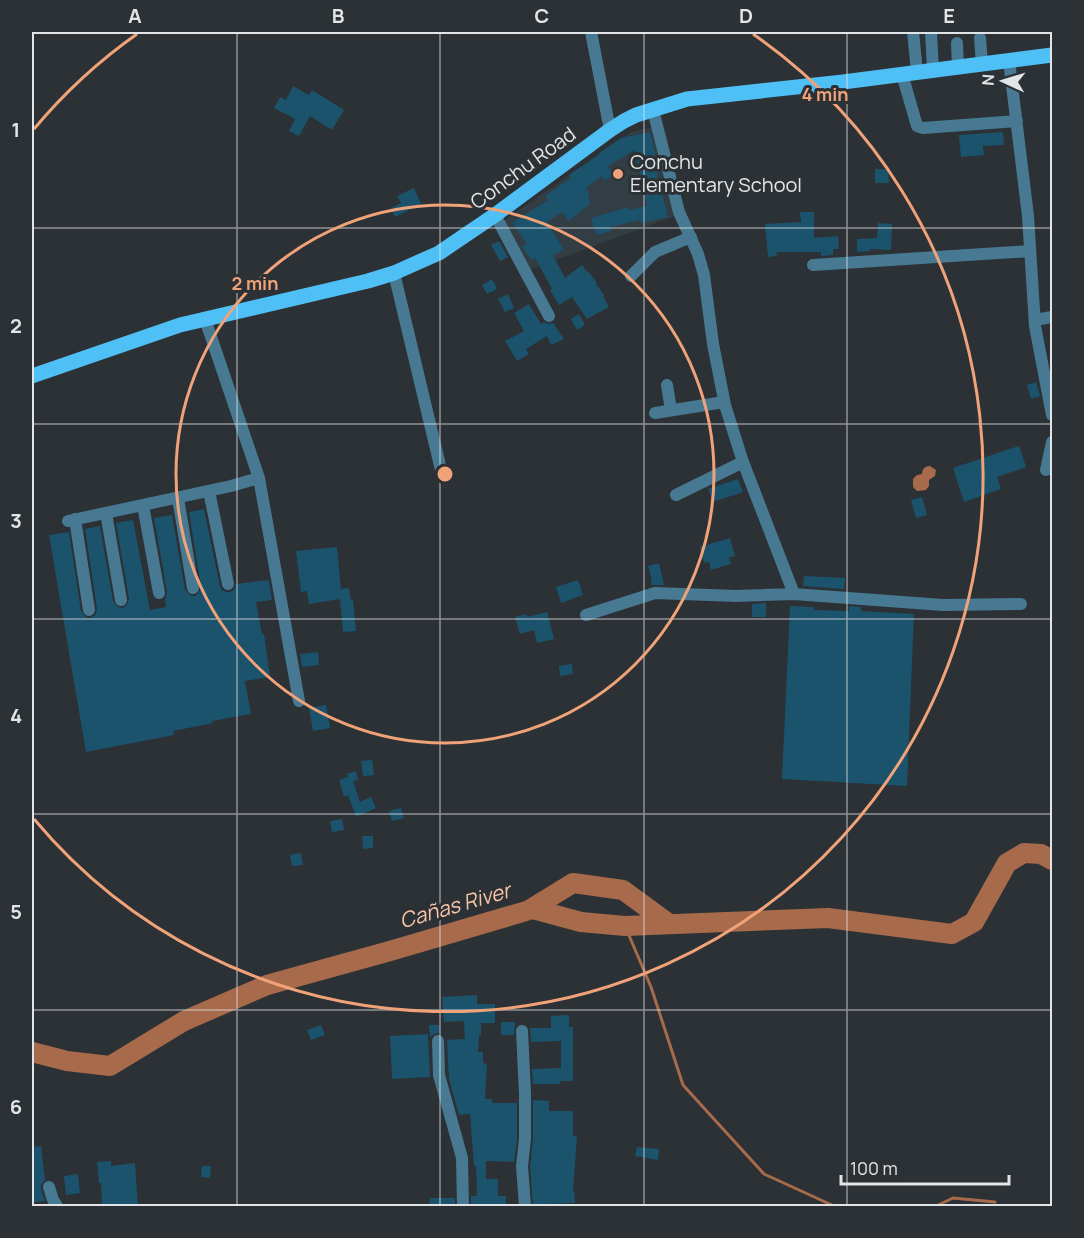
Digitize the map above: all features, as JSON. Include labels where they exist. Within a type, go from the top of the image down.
[{"type":"main road","name":"Conchu Road","points":[[32,376],[180,325],[394,273],[440,253],[624,120],[687,99],[1053,54]]},
{"type":"street","points":[[591,32],[610,130]]},
{"type":"street","points":[[913,32],[910,73],[917,126],[923,128],[1017,122]]},
{"type":"street","points":[[931,32],[933,70]]},
{"type":"street","points":[[980,38],[982,64]]},
{"type":"street","points":[[957,43],[958,67]]},
{"type":"street","points":[[1009,61],[1030,251],[1035,320],[1053,415]]},
{"type":"street","points":[[653,110],[679,212],[698,254],[704,275],[713,344],[724,402],[743,462],[794,594]]},
{"type":"street","points":[[495,215],[549,316]]},
{"type":"street","points":[[631,276],[655,252],[691,237]]},
{"type":"street","points":[[813,265],[1030,251]]},
{"type":"street","points":[[394,273],[442,474]]},
{"type":"street","points":[[1035,320],[1053,317]]},
{"type":"street","points":[[205,319],[259,478],[299,701]]},
{"type":"street","points":[[666,385],[670,410]]},
{"type":"street","points":[[656,413],[724,402]]},
{"type":"street","points":[[1046,470],[1053,442]]},
{"type":"street","points":[[676,495],[743,462]]},
{"type":"street","points":[[89,610],[72,520],[259,478]]},
{"type":"street","points":[[209,491],[228,584]]},
{"type":"street","points":[[178,498],[193,588]]},
{"type":"street","points":[[143,505],[159,592]]},
{"type":"street","points":[[106,513],[121,600]]},
{"type":"street","points":[[586,615],[655,593],[736,596],[794,594],[943,605],[1021,604]]},
{"type":"street","points":[[522,1031],[525,1094],[525,1139],[522,1166],[525,1206]]},
{"type":"street","points":[[438,1041],[439,1075],[462,1158],[463,1206]]},
{"type":"street","points":[[49,1187],[57,1206]]},
{"type":"shaded area","name":"Conchu Elementary School","points":[[653,127],[675,216],[526,271],[502,222],[631,132]]},
{"type":"shaded area","points":[[930,466],[936,470],[935,476],[929,480],[926,490],[917,491],[913,487],[913,479],[922,474],[925,467]]},
{"type":"building","points":[[293,86],[309,95],[312,90],[344,110],[332,130],[310,116],[299,136],[289,131],[295,119],[274,108],[280,97],[286,100]]},
{"type":"building","points":[[650,132],[668,217],[641,223],[640,220],[610,227],[611,231],[596,235],[591,218],[628,207],[628,210],[647,206],[635,150],[608,166],[614,174],[605,181],[602,176],[587,187],[590,204],[569,221],[562,212],[547,222],[564,250],[553,255],[565,278],[582,265],[597,283],[609,307],[587,319],[572,297],[559,305],[535,258],[531,260],[522,246],[527,244],[512,223],[548,200],[545,196],[571,178],[569,175],[621,138]]},
{"type":"building","points":[[1003,132],[1004,145],[983,146],[984,155],[961,157],[959,135]]},
{"type":"building","points":[[875,169],[888,169],[889,183],[875,183]]},
{"type":"building","points":[[414,188],[421,204],[395,217],[391,208],[401,203],[397,196]]},
{"type":"building","points":[[800,212],[814,212],[814,238],[838,236],[839,249],[833,249],[833,255],[821,256],[821,252],[776,252],[777,256],[768,257],[765,224],[801,222]]},
{"type":"building","points":[[878,223],[892,224],[891,250],[870,249],[870,251],[857,252],[857,239],[877,238]]},
{"type":"building","points":[[499,241],[508,257],[500,261],[491,245]]},
{"type":"building","points":[[492,279],[497,289],[487,294],[482,285]]},
{"type":"building","points":[[508,294],[514,308],[505,312],[498,299]]},
{"type":"building","points":[[529,304],[541,324],[553,323],[564,339],[551,345],[547,336],[526,349],[529,354],[517,361],[505,341],[524,331],[514,313]]},
{"type":"building","points":[[579,314],[585,325],[577,330],[571,319]]},
{"type":"building","points":[[1036,382],[1040,396],[1031,399],[1027,385]]},
{"type":"building","points":[[1019,446],[1026,467],[997,477],[1001,489],[964,502],[953,468]]},
{"type":"building","points":[[738,479],[743,492],[713,502],[708,489]]},
{"type":"building","points":[[922,497],[927,515],[916,518],[911,500]]},
{"type":"building","points":[[204,509],[222,590],[230,592],[234,590],[236,584],[269,580],[272,600],[256,602],[262,634],[264,634],[270,677],[245,681],[251,714],[173,731],[174,735],[86,752],[49,535],[69,532],[81,611],[86,617],[91,618],[96,614],[97,609],[85,529],[100,526],[113,601],[118,607],[123,608],[129,599],[116,523],[133,520],[150,610],[166,607],[167,592],[154,518],[172,515],[185,589],[190,595],[195,596],[201,587],[189,512]]},
{"type":"building","points":[[730,538],[735,556],[729,557],[731,564],[711,570],[709,562],[704,563],[700,547]]},
{"type":"building","points":[[337,547],[341,589],[349,588],[351,600],[353,600],[356,631],[343,632],[340,599],[309,604],[307,591],[301,592],[296,551]]},
{"type":"building","points":[[659,563],[664,585],[652,585],[648,566]]},
{"type":"building","points":[[804,576],[845,578],[844,589],[803,586]]},
{"type":"building","points":[[578,580],[583,595],[561,603],[556,587]]},
{"type":"building","points":[[766,603],[766,617],[752,617],[752,604]]},
{"type":"building","points":[[790,606],[814,607],[814,610],[849,611],[849,606],[861,607],[861,611],[914,614],[907,786],[782,779]]},
{"type":"building","points":[[547,612],[554,639],[537,643],[534,630],[520,634],[515,617],[526,614],[527,617]]},
{"type":"building","points":[[318,652],[319,665],[302,667],[300,654]]},
{"type":"building","points":[[572,664],[573,674],[560,676],[559,666]]},
{"type":"building","points":[[326,705],[330,728],[313,731],[309,708]]},
{"type":"building","points":[[372,760],[374,775],[363,776],[361,761]]},
{"type":"building","points":[[356,771],[358,780],[353,781],[360,802],[371,797],[376,808],[356,817],[348,795],[344,797],[339,780]]},
{"type":"building","points":[[401,808],[404,818],[392,821],[389,811]]},
{"type":"building","points":[[342,819],[344,830],[332,832],[330,821]]},
{"type":"building","points":[[362,836],[373,836],[373,848],[363,849]]},
{"type":"building","points":[[301,853],[303,865],[292,866],[290,855]]},
{"type":"building","points":[[477,995],[477,1004],[495,1004],[495,1023],[481,1023],[481,1035],[479,1035],[478,1052],[483,1052],[483,1063],[487,1064],[485,1099],[492,1099],[492,1103],[517,1103],[517,1139],[514,1162],[486,1161],[486,1179],[498,1179],[498,1196],[506,1196],[506,1206],[471,1205],[471,1196],[477,1196],[470,1114],[459,1115],[449,1079],[447,1040],[465,1039],[464,1021],[444,1022],[442,997]]},
{"type":"building","points":[[569,1015],[569,1027],[573,1027],[573,1081],[560,1081],[560,1084],[533,1084],[532,1069],[561,1068],[561,1041],[531,1042],[530,1028],[551,1028],[551,1016]]},
{"type":"building","points":[[501,1022],[515,1022],[514,1035],[501,1035]]},
{"type":"building","points":[[321,1025],[325,1035],[311,1040],[307,1030]]},
{"type":"building","points":[[429,1025],[439,1025],[439,1033],[430,1037]]},
{"type":"building","points":[[428,1034],[430,1077],[392,1079],[390,1036]]},
{"type":"building","points":[[533,1100],[549,1101],[549,1111],[573,1111],[573,1136],[577,1136],[573,1191],[575,1203],[533,1206],[530,1166]]},
{"type":"building","points":[[41,1146],[45,1180],[41,1189],[45,1201],[34,1202],[32,1147]]},
{"type":"building","points":[[637,1147],[659,1149],[658,1160],[635,1156]]},
{"type":"building","points":[[111,1161],[111,1166],[135,1163],[138,1206],[102,1204],[97,1162]]},
{"type":"building","points":[[202,1166],[211,1166],[210,1178],[201,1177]]},
{"type":"building","points":[[78,1174],[80,1193],[66,1195],[64,1176]]},
{"type":"building","points":[[430,1198],[455,1198],[455,1206],[429,1206]]},
{"type":"waterway","name":"Cañas River","points":[[32,1052],[67,1061],[110,1066],[184,1021],[267,985],[533,909],[581,922],[625,926],[828,918],[952,934],[974,922],[1007,863],[1024,853],[1041,854],[1052,860]]},
{"type":"waterway","points":[[529,910],[573,883],[623,890],[668,923]]},
{"type":"waterway","points":[[625,926],[651,987],[683,1085],[764,1174],[834,1206]]},
{"type":"waterway","points":[[936,1206],[953,1198],[995,1202]]},
{"type":"place","name":"Conchu Elementary School","points":[[618,174]]}]
